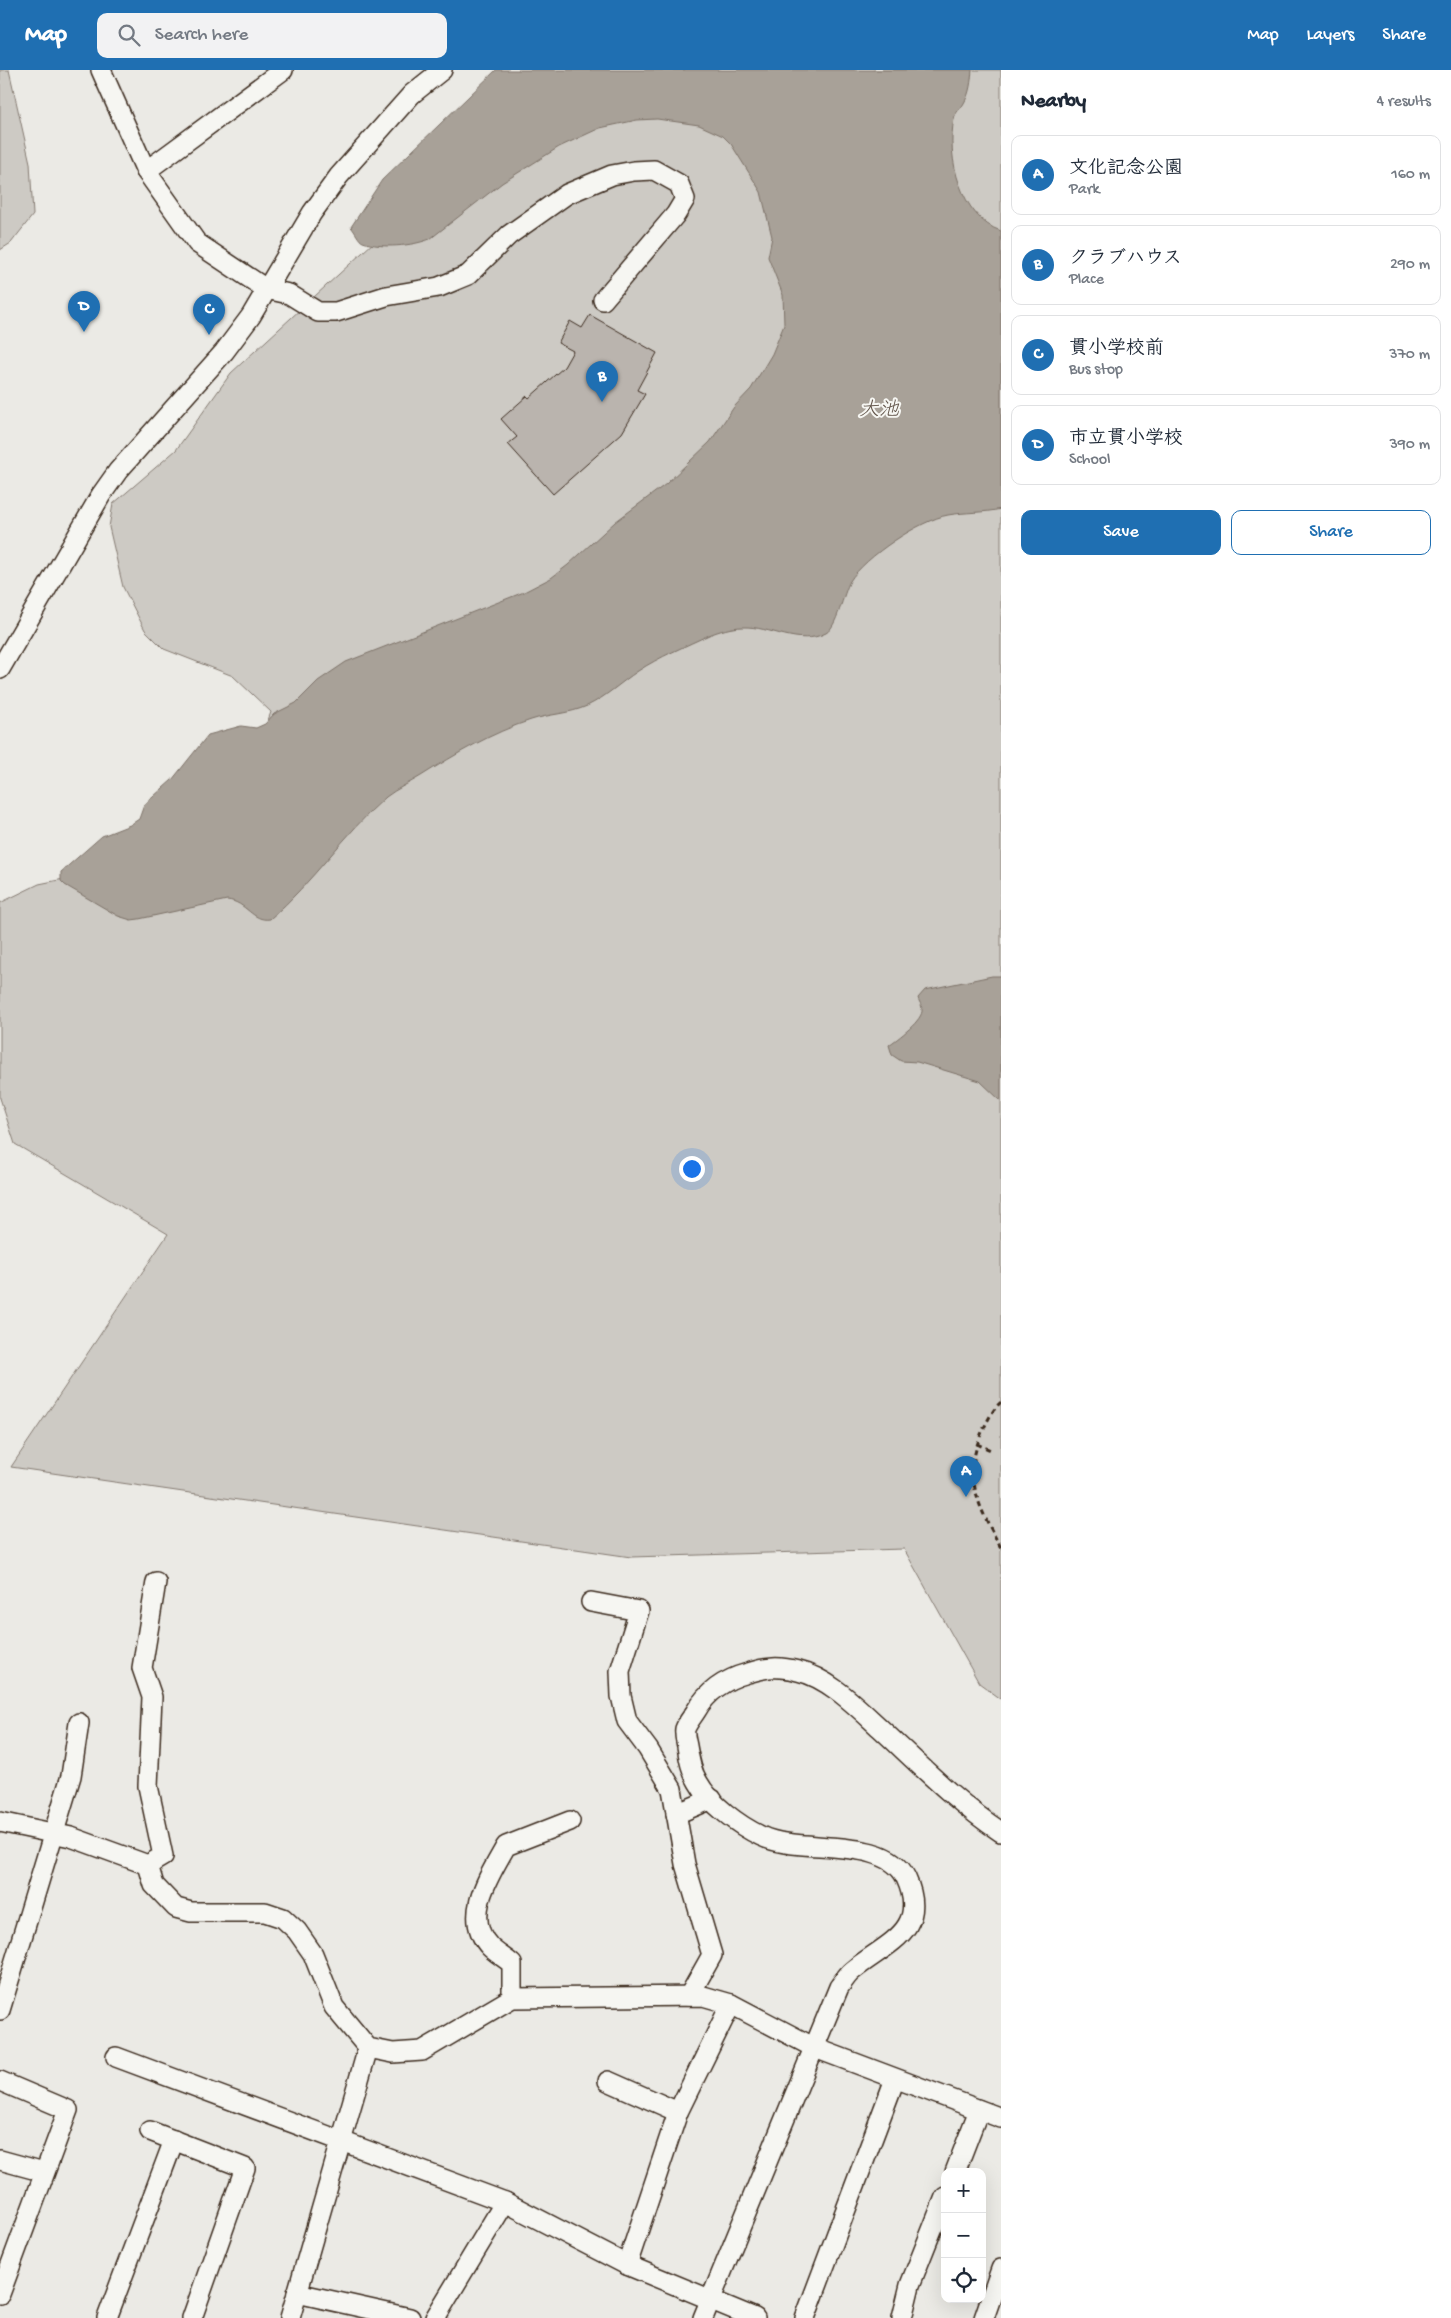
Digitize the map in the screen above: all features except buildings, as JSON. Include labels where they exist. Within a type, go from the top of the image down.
[{"type":"street","points":[[101,70],[146,171],[197,244],[266,289],[289,294],[318,312],[336,312],[386,296],[439,287],[468,275],[509,235],[567,194],[612,175],[654,170],[670,177],[679,184],[685,199],[676,214],[603,300]]},
{"type":"street","points":[[146,171],[283,70]]},
{"type":"street","points":[[0,669],[101,495],[118,471],[224,352],[251,316],[312,213],[339,176],[412,94],[442,70]]},
{"type":"street","points":[[148,1865],[163,1856],[148,1786],[152,1696],[142,1668],[156,1582]]},
{"type":"street","points":[[592,1602],[639,1611],[620,1670],[621,1696],[627,1721],[648,1749],[672,1789],[686,1864],[712,1955],[689,1996]]},
{"type":"street","points":[[703,2318],[840,1987],[850,1972],[886,1947],[906,1929],[914,1906],[905,1876],[890,1860],[864,1850],[792,1845],[762,1837],[741,1824],[712,1799],[698,1783],[689,1761],[685,1730],[700,1703],[715,1688],[731,1678],[769,1666],[799,1671],[828,1685],[862,1712],[976,1816],[1001,1832]]},
{"type":"street","points":[[0,2010],[55,1834],[71,1776],[79,1723]]},
{"type":"street","points":[[676,1814],[712,1799]]},
{"type":"street","points":[[512,1998],[512,1964],[489,1946],[476,1920],[484,1888],[506,1846],[570,1821]]},
{"type":"street","points":[[2,1829],[71,1837],[148,1865]]},
{"type":"street","points":[[148,1865],[154,1885],[176,1908],[191,1912],[265,1912],[283,1918],[297,1931],[313,1954],[334,2008],[368,2048],[393,2053],[422,2051],[512,1998],[703,1996],[731,2004],[815,2048],[1001,2118]]},
{"type":"street","points":[[627,2265],[678,2112],[731,2004]]},
{"type":"street","points":[[290,2318],[368,2048]]},
{"type":"street","points":[[116,2057],[342,2143],[505,2202],[627,2265],[755,2318]]},
{"type":"street","points":[[806,2318],[895,2079]]},
{"type":"street","points":[[0,2081],[68,2110],[44,2172],[7,2249],[0,2294]]},
{"type":"street","points":[[608,2081],[678,2112]]},
{"type":"street","points":[[957,2168],[979,2110]]},
{"type":"street","points":[[150,2131],[246,2168],[192,2318]]},
{"type":"street","points":[[107,2318],[174,2140]]},
{"type":"street","points":[[0,2160],[44,2172]]},
{"type":"street","points":[[435,2318],[505,2202]]},
{"type":"street","points":[[902,2318],[910,2285],[941,2207]]},
{"type":"street","points":[[984,2318],[1001,2269]]},
{"type":"street","points":[[297,2293],[410,2318]]},
{"type":"path","points":[[1001,1402],[986,1423],[977,1444],[972,1469],[974,1490],[980,1509],[1001,1548]]},
{"type":"path","points":[[977,1444],[994,1451]]},
{"type":"shaded area","points":[[0,70],[9,70],[30,163],[33,215],[11,243],[0,250]]},
{"type":"shaded area","points":[[875,70],[1001,70],[1001,1699],[979,1683],[904,1549],[631,1557],[11,1467],[168,1234],[15,1144],[0,1098],[0,903],[39,884],[148,862],[260,742],[271,712],[233,676],[164,649],[145,630],[123,587],[109,527],[113,504],[176,450],[231,373],[434,187],[544,126]]},
{"type":"water","name":"大池","points":[[496,70],[972,70],[968,95],[955,117],[952,151],[959,184],[966,200],[987,224],[1001,231],[1001,509],[936,518],[894,541],[857,571],[847,587],[837,617],[830,630],[826,633],[816,637],[805,638],[784,635],[764,629],[743,627],[717,632],[646,666],[587,706],[516,725],[461,752],[386,797],[356,826],[286,905],[270,919],[258,918],[240,904],[227,900],[139,919],[131,920],[118,916],[65,885],[61,881],[61,872],[102,836],[130,825],[139,819],[144,805],[172,780],[208,735],[241,726],[256,728],[265,724],[274,714],[296,703],[318,681],[346,662],[524,592],[551,578],[615,522],[666,484],[710,442],[734,407],[751,389],[772,354],[784,325],[783,295],[768,257],[772,237],[761,192],[731,144],[723,136],[699,125],[657,119],[637,120],[600,128],[559,147],[502,183],[430,239],[406,245],[388,246],[370,244],[360,240],[351,227],[382,180]]},
{"type":"water","points":[[992,976],[1001,976],[1001,1101],[980,1081],[917,1062],[901,1061],[892,1055],[889,1045],[915,1024],[919,1018],[922,1008],[918,998],[925,990]]},
{"type":"place","name":"市立貫小学校","points":[[84,332]]},
{"type":"place","name":"貫小学校前","points":[[209,335]]},
{"type":"place","name":"クラブハウス","points":[[602,402]]},
{"type":"place","name":"文化記念公園","points":[[966,1497]]}]
